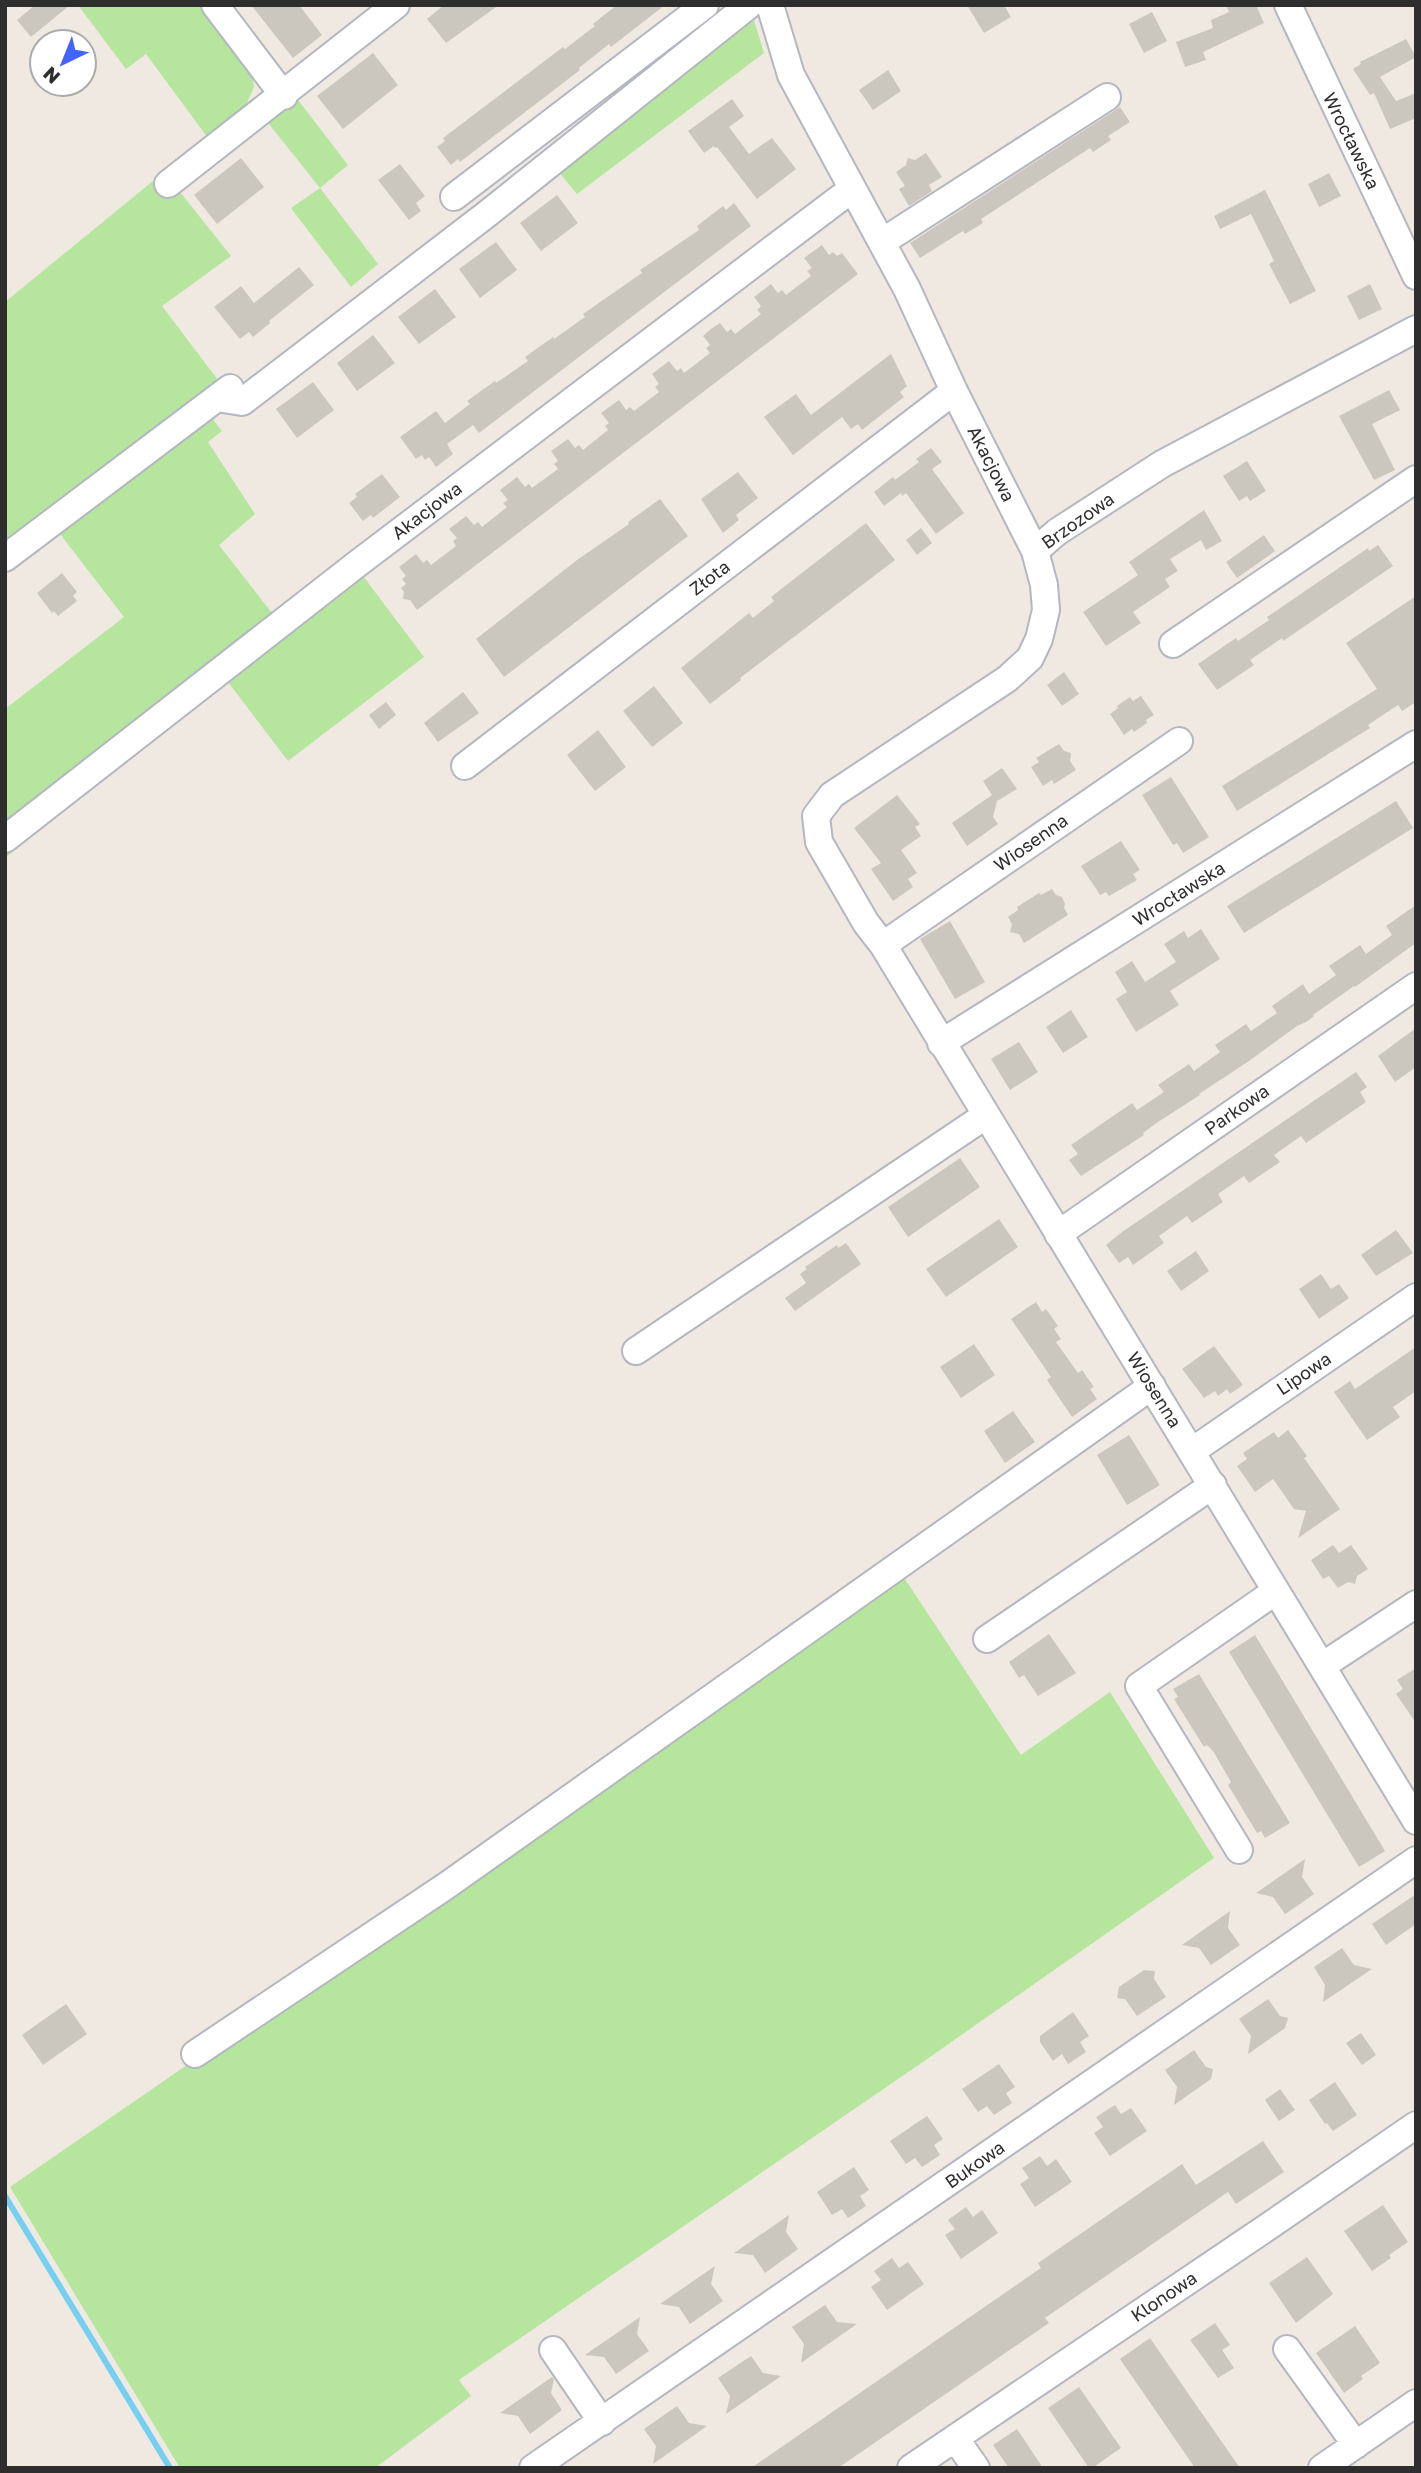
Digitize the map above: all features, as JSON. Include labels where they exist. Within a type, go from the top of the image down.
[{"type":"street","points":[[215,5],[284,96]]},
{"type":"street","points":[[168,184],[284,96],[396,5]]},
{"type":"street","points":[[454,197],[705,5]]},
{"type":"street","points":[[5,558],[217,398],[242,402],[487,214],[749,5]]},
{"type":"street","name":"Akacjowa","points":[[770,5],[791,75],[907,289],[954,391],[1035,551]]},
{"type":"street","name":"Wrocławska","points":[[1288,5],[1416,276]]},
{"type":"street","points":[[882,242],[1107,97]]},
{"type":"street","name":"Akacjowa","points":[[5,839],[357,564],[852,189]]},
{"type":"street","name":"Brzozowa","points":[[817,817],[832,795],[1007,679],[1030,657],[1039,639],[1045,610],[1044,585],[1035,551],[1057,533],[1162,464],[1416,329]]},
{"type":"street","name":"Złota","points":[[465,766],[954,391]]},
{"type":"street","points":[[1172,644],[1416,479]]},
{"type":"street","name":"Wiosenna","points":[[883,945],[1179,741]]},
{"type":"street","name":"Wrocławska","points":[[941,1043],[1416,744]]},
{"type":"street","name":"Wiosenna","points":[[817,817],[819,842],[866,923],[883,945],[1416,1821]]},
{"type":"street","name":"Parkowa","points":[[1059,1234],[1416,986]]},
{"type":"street","points":[[636,1351],[985,1116]]},
{"type":"street","name":"Lipowa","points":[[1192,1451],[1416,1297]]},
{"type":"street","points":[[195,2054],[446,1886],[1152,1386]]},
{"type":"street","points":[[987,1639],[1213,1485]]},
{"type":"street","points":[[1238,1850],[1139,1686],[1276,1591]]},
{"type":"street","points":[[1322,1666],[1416,1604]]},
{"type":"street","name":"Bukowa","points":[[533,2468],[1416,1860]]},
{"type":"street","name":"Klonowa","points":[[911,2468],[1269,2227],[1416,2124]]},
{"type":"street","points":[[1287,2349],[1356,2445]]},
{"type":"street","points":[[553,2350],[602,2422]]},
{"type":"street","points":[[1322,2468],[1416,2403]]},
{"type":"street","points":[[955,2438],[976,2468]]},
{"type":"green space","points":[[78,5],[206,5],[251,71],[254,87],[242,114],[208,138],[146,54],[126,69],[98,28]]},
{"type":"green space","points":[[754,20],[764,53],[577,194],[559,172]]},
{"type":"green space","points":[[295,96],[348,165],[320,188],[265,119]]},
{"type":"green space","points":[[164,172],[231,256],[162,306],[221,384],[5,551],[5,302]]},
{"type":"green space","points":[[320,188],[378,264],[351,287],[291,208]]},
{"type":"green space","points":[[208,413],[222,431],[208,442],[255,514],[219,545],[272,613],[363,576],[424,657],[288,761],[228,682],[5,858],[5,709],[124,617],[57,530]]},
{"type":"green space","points":[[901,1573],[1021,1755],[1110,1692],[1214,1858],[920,2064],[459,2380],[471,2396],[375,2468],[180,2468],[10,2187]]},
{"type":"building","points":[[35,5],[70,5],[42,28],[28,28],[28,33],[17,20]]},
{"type":"building","points":[[251,5],[299,5],[322,35],[293,58]]},
{"type":"building","points":[[444,5],[499,5],[446,43],[427,19]]},
{"type":"building","points":[[617,5],[665,5],[611,47],[609,44],[579,68],[580,70],[460,162],[458,159],[451,165],[437,147],[445,141],[443,138],[563,47],[565,49]]},
{"type":"building","points":[[967,5],[1004,5],[1011,17],[984,33]]},
{"type":"building","points":[[1226,5],[1256,5],[1264,23],[1203,52],[1206,60],[1185,67],[1176,42],[1213,28],[1211,20],[1229,12]]},
{"type":"building","points":[[1152,12],[1167,41],[1144,53],[1129,24]]},
{"type":"building","points":[[1406,39],[1416,57],[1380,77],[1396,101],[1416,93],[1416,118],[1390,129],[1374,93],[1370,95],[1353,69],[1361,64],[1360,62]]},
{"type":"building","points":[[373,53],[398,85],[343,129],[317,96]]},
{"type":"building","points":[[888,70],[901,91],[873,110],[859,90]]},
{"type":"building","points":[[732,99],[744,116],[729,127],[749,154],[772,138],[796,169],[757,199],[717,147],[714,146],[704,153],[688,131]]},
{"type":"building","points":[[1120,107],[1130,122],[1108,136],[1111,140],[1093,152],[1090,148],[981,219],[983,223],[965,234],[963,231],[920,258],[910,243]]},
{"type":"building","points":[[926,153],[942,177],[929,185],[932,191],[909,206],[899,189],[905,186],[896,172],[906,165],[908,158],[915,160]]},
{"type":"building","points":[[241,158],[264,187],[217,224],[194,195]]},
{"type":"building","points":[[400,164],[425,196],[416,203],[421,211],[409,220],[378,180]]},
{"type":"building","points":[[1329,173],[1341,196],[1319,207],[1308,184]]},
{"type":"building","points":[[1265,190],[1316,291],[1290,304],[1269,264],[1274,261],[1251,214],[1220,229],[1214,216]]},
{"type":"building","points":[[557,195],[578,223],[541,251],[520,223]]},
{"type":"building","points":[[734,203],[751,226],[479,433],[473,425],[447,444],[453,454],[436,467],[429,457],[425,460],[422,455],[416,459],[400,437],[436,411],[445,423],[470,404],[467,401],[528,361],[525,357],[585,317],[583,314],[642,273],[640,270],[699,230],[697,226],[723,206],[726,210]]},
{"type":"building","points":[[496,242],[517,270],[480,298],[459,269]]},
{"type":"building","points":[[822,245],[829,255],[833,252],[837,256],[842,253],[858,274],[417,610],[410,600],[403,599],[404,592],[401,588],[406,584],[402,579],[406,576],[399,567],[416,554],[423,563],[427,560],[431,565],[456,546],[453,541],[457,538],[449,529],[466,516],[474,525],[478,522],[482,527],[507,507],[503,503],[508,500],[500,490],[517,477],[525,487],[529,484],[532,488],[558,469],[554,464],[558,461],[551,451],[568,439],[575,448],[579,445],[583,450],[608,430],[605,426],[609,423],[601,413],[619,400],[626,410],[630,407],[634,411],[659,392],[655,387],[659,384],[652,374],[669,361],[677,371],[681,368],[684,373],[710,353],[706,348],[710,345],[703,336],[711,329],[720,323],[727,332],[731,329],[735,334],[761,314],[757,310],[761,306],[754,297],[771,284],[778,293],[782,290],[786,295],[811,276],[807,271],[812,268],[804,258]]},
{"type":"building","points":[[299,267],[314,285],[253,337],[249,332],[240,339],[214,307],[241,286],[254,303]]},
{"type":"building","points":[[1370,284],[1382,309],[1359,320],[1347,296]]},
{"type":"building","points":[[435,289],[456,317],[419,344],[398,317]]},
{"type":"building","points":[[373,335],[395,363],[357,391],[337,363]]},
{"type":"building","points":[[891,354],[907,386],[900,392],[904,397],[862,430],[858,424],[851,429],[842,417],[793,455],[764,417],[796,394],[811,415]]},
{"type":"building","points":[[313,382],[334,410],[297,438],[276,409]]},
{"type":"building","points":[[1389,390],[1400,410],[1372,424],[1395,470],[1374,480],[1339,416]]},
{"type":"building","points":[[931,448],[942,462],[932,469],[964,513],[936,534],[906,493],[902,496],[901,493],[884,506],[874,492],[919,462],[916,459]]},
{"type":"building","points":[[1247,461],[1266,491],[1250,501],[1247,496],[1239,501],[1223,476]]},
{"type":"building","points":[[738,472],[758,498],[736,515],[739,520],[723,533],[701,499]]},
{"type":"building","points":[[382,474],[400,497],[373,518],[371,515],[363,521],[349,503],[357,497],[355,494]]},
{"type":"building","points":[[660,499],[688,536],[504,677],[476,639]]},
{"type":"building","points":[[1204,510],[1222,541],[1206,550],[1201,540],[1170,559],[1178,571],[1165,579],[1170,587],[1133,612],[1141,623],[1106,646],[1083,612],[1138,575],[1129,562]]},
{"type":"building","points":[[866,523],[895,560],[710,704],[681,668],[749,613],[753,618],[774,601],[771,597]]},
{"type":"building","points":[[921,528],[932,543],[917,555],[906,540]]},
{"type":"building","points":[[1264,535],[1275,551],[1237,578],[1226,562]]},
{"type":"building","points":[[1378,545],[1393,566],[1283,641],[1282,638],[1250,660],[1254,665],[1217,690],[1198,664],[1269,620],[1267,617],[1368,548],[1369,551]]},
{"type":"building","points":[[62,573],[77,592],[73,596],[77,601],[58,616],[54,611],[52,613],[37,593]]},
{"type":"building","points":[[1416,596],[1416,702],[1402,711],[1398,705],[1368,725],[1370,728],[1237,811],[1222,786],[1377,689],[1346,643]]},
{"type":"building","points":[[1064,672],[1079,694],[1062,706],[1047,685]]},
{"type":"building","points":[[654,686],[683,723],[652,747],[623,711]]},
{"type":"building","points":[[463,692],[479,713],[438,742],[424,723]]},
{"type":"building","points":[[1141,696],[1154,715],[1134,732],[1132,729],[1124,735],[1110,714],[1130,697],[1133,701]]},
{"type":"building","points":[[386,702],[396,715],[379,729],[369,715]]},
{"type":"building","points":[[598,730],[626,767],[595,791],[567,755]]},
{"type":"building","points":[[1059,744],[1064,751],[1071,753],[1070,761],[1076,770],[1054,784],[1052,780],[1043,786],[1031,767],[1039,762],[1036,758]]},
{"type":"building","points":[[1002,768],[1017,789],[997,801],[993,817],[998,824],[967,846],[952,823],[992,795],[983,781]]},
{"type":"building","points":[[1171,777],[1209,837],[1183,853],[1177,843],[1173,845],[1142,795]]},
{"type":"building","points":[[897,795],[920,824],[915,827],[921,836],[901,850],[917,873],[908,879],[913,887],[893,901],[871,869],[881,863],[854,828]]},
{"type":"building","points":[[1396,801],[1413,828],[1244,933],[1227,906]]},
{"type":"building","points":[[1121,841],[1140,870],[1133,874],[1137,880],[1109,896],[1106,892],[1100,895],[1081,866]]},
{"type":"building","points":[[1052,889],[1056,895],[1062,897],[1068,915],[1024,943],[1019,934],[1010,932],[1012,924],[1008,917],[1018,910],[1017,907],[1039,893],[1041,895]]},
{"type":"building","points":[[1416,905],[1416,943],[1306,1022],[1158,1122],[1143,1133],[1144,1135],[1081,1176],[1069,1160],[1078,1154],[1071,1145],[1132,1103],[1137,1110],[1164,1092],[1158,1085],[1189,1064],[1194,1071],[1220,1052],[1215,1045],[1246,1024],[1251,1031],[1277,1013],[1272,1006],[1303,984],[1309,994],[1336,975],[1329,966],[1360,945],[1366,954],[1392,935],[1386,926]]},
{"type":"building","points":[[950,921],[985,982],[955,999],[920,939]]},
{"type":"building","points":[[1201,929],[1220,959],[1170,991],[1179,1005],[1136,1032],[1116,999],[1127,992],[1115,972],[1132,961],[1145,982],[1176,962],[1164,944],[1184,931],[1188,938]]},
{"type":"building","points":[[1071,1010],[1088,1037],[1063,1053],[1046,1027]]},
{"type":"building","points":[[1416,1028],[1416,1067],[1395,1082],[1378,1056]]},
{"type":"building","points":[[1019,1042],[1038,1072],[1010,1090],[991,1059]]},
{"type":"building","points":[[1356,1072],[1367,1087],[1360,1092],[1366,1102],[1306,1143],[1301,1136],[1274,1155],[1280,1162],[1249,1183],[1244,1176],[1218,1194],[1223,1202],[1192,1223],[1187,1216],[1159,1236],[1164,1243],[1133,1265],[1128,1257],[1119,1263],[1106,1245],[1122,1232]]},
{"type":"building","points":[[960,1158],[980,1187],[908,1237],[888,1207]]},
{"type":"building","points":[[999,1219],[1018,1247],[946,1297],[926,1269]]},
{"type":"building","points":[[1396,1230],[1413,1253],[1376,1276],[1361,1255]]},
{"type":"building","points":[[846,1243],[861,1264],[795,1311],[785,1298],[806,1283],[800,1274],[807,1269],[805,1267],[837,1245],[838,1248]]},
{"type":"building","points":[[1196,1251],[1209,1271],[1181,1291],[1167,1271]]},
{"type":"building","points":[[1321,1274],[1331,1289],[1339,1284],[1349,1298],[1319,1319],[1299,1289]]},
{"type":"building","points":[[1036,1302],[1042,1312],[1046,1309],[1058,1326],[1054,1329],[1061,1339],[1056,1342],[1078,1373],[1082,1370],[1094,1387],[1090,1389],[1097,1399],[1072,1417],[1047,1380],[1051,1377],[1011,1319]]},
{"type":"building","points":[[974,1344],[995,1375],[961,1398],[940,1367]]},
{"type":"building","points":[[1214,1346],[1243,1385],[1230,1394],[1227,1389],[1218,1396],[1215,1391],[1204,1398],[1182,1369]]},
{"type":"building","points":[[1416,1347],[1416,1391],[1393,1407],[1400,1417],[1367,1440],[1334,1392],[1350,1381],[1355,1389]]},
{"type":"building","points":[[1013,1411],[1035,1442],[1005,1463],[984,1431]]},
{"type":"building","points":[[1288,1430],[1340,1509],[1298,1538],[1306,1511],[1294,1509],[1273,1479],[1255,1492],[1237,1466],[1247,1459],[1243,1453],[1274,1432],[1278,1438]]},
{"type":"building","points":[[1129,1435],[1160,1485],[1127,1505],[1097,1455]]},
{"type":"building","points":[[1333,1545],[1339,1553],[1351,1545],[1368,1569],[1357,1576],[1355,1584],[1348,1582],[1338,1588],[1329,1576],[1323,1579],[1311,1560]]},
{"type":"building","points":[[1049,1634],[1076,1673],[1038,1696],[1024,1675],[1019,1678],[1009,1662]]},
{"type":"building","points":[[1255,1635],[1385,1851],[1359,1867],[1229,1652]]},
{"type":"building","points":[[1416,1668],[1416,1723],[1396,1694],[1403,1689],[1397,1680]]},
{"type":"building","points":[[1199,1674],[1290,1823],[1265,1838],[1261,1831],[1257,1833],[1228,1785],[1231,1782],[1213,1751],[1207,1745],[1204,1747],[1174,1699],[1178,1697],[1173,1689]]},
{"type":"building","points":[[1305,1859],[1302,1877],[1314,1894],[1300,1904],[1285,1914],[1273,1897],[1256,1893]]},
{"type":"building","points":[[1416,1894],[1416,1924],[1386,1945],[1372,1924]]},
{"type":"building","points":[[1230,1911],[1228,1928],[1240,1945],[1211,1965],[1199,1948],[1182,1945]]},
{"type":"building","points":[[1342,1948],[1354,1965],[1372,1969],[1323,2002],[1325,1985],[1314,1967]]},
{"type":"building","points":[[1144,1970],[1155,1971],[1154,1979],[1166,1997],[1137,2016],[1125,1999],[1117,1998],[1119,1987]]},
{"type":"building","points":[[1268,1999],[1280,2016],[1288,2018],[1285,2028],[1248,2054],[1251,2036],[1239,2019]]},
{"type":"building","points":[[66,2004],[87,2034],[43,2065],[22,2035]]},
{"type":"building","points":[[1073,2012],[1089,2036],[1080,2042],[1086,2052],[1068,2064],[1062,2054],[1053,2061],[1040,2042],[1040,2036]]},
{"type":"building","points":[[1361,2033],[1376,2055],[1362,2065],[1346,2043]]},
{"type":"building","points":[[1194,2050],[1206,2067],[1213,2069],[1211,2079],[1174,2105],[1177,2087],[1165,2070]]},
{"type":"building","points":[[999,2064],[1015,2087],[1006,2093],[1012,2103],[994,2115],[987,2106],[978,2112],[962,2089]]},
{"type":"building","points":[[1335,2082],[1357,2115],[1333,2131],[1309,2100]]},
{"type":"building","points":[[1280,2089],[1295,2110],[1279,2121],[1265,2100]]},
{"type":"building","points":[[1115,2105],[1121,2114],[1131,2108],[1147,2131],[1110,2156],[1094,2133],[1103,2127],[1096,2117]]},
{"type":"building","points":[[927,2116],[943,2139],[934,2145],[940,2155],[922,2167],[915,2158],[906,2164],[890,2141]]},
{"type":"building","points":[[1263,2141],[1284,2172],[1236,2204],[1228,2192],[1045,2318],[1049,2323],[838,2468],[751,2468],[1041,2268],[1038,2263],[1182,2164],[1196,2185]]},
{"type":"building","points":[[1040,2156],[1047,2166],[1056,2159],[1072,2182],[1035,2207],[1020,2184],[1029,2178],[1022,2168]]},
{"type":"building","points":[[854,2167],[869,2190],[860,2196],[866,2206],[848,2218],[842,2209],[832,2215],[817,2192]]},
{"type":"building","points":[[1383,2205],[1408,2242],[1372,2271],[1344,2231]]},
{"type":"building","points":[[966,2207],[973,2217],[982,2210],[998,2233],[961,2259],[945,2235],[955,2229],[948,2220]]},
{"type":"building","points":[[789,2215],[786,2232],[798,2249],[765,2273],[753,2255],[734,2253]]},
{"type":"building","points":[[1307,2257],[1333,2294],[1296,2323],[1269,2283]]},
{"type":"building","points":[[892,2258],[899,2268],[908,2262],[924,2284],[887,2310],[871,2287],[881,2280],[874,2271]]},
{"type":"building","points":[[715,2266],[711,2284],[723,2301],[690,2324],[679,2307],[660,2304]]},
{"type":"building","points":[[825,2305],[837,2322],[857,2324],[801,2363],[804,2344],[792,2327]]},
{"type":"building","points":[[640,2317],[637,2334],[649,2351],[616,2374],[604,2357],[585,2355]]},
{"type":"building","points":[[1215,2323],[1230,2345],[1222,2350],[1234,2368],[1218,2378],[1190,2340]]},
{"type":"building","points":[[1355,2326],[1380,2363],[1361,2376],[1363,2379],[1344,2393],[1316,2353]]},
{"type":"building","points":[[1150,2338],[1240,2468],[1195,2468],[1120,2359]]},
{"type":"building","points":[[751,2356],[763,2373],[781,2376],[726,2414],[730,2396],[718,2378]]},
{"type":"building","points":[[552,2377],[554,2379],[551,2393],[562,2410],[530,2434],[518,2416],[500,2413]]},
{"type":"building","points":[[1079,2387],[1121,2448],[1092,2468],[1089,2468],[1048,2408]]},
{"type":"building","points":[[677,2406],[689,2423],[707,2426],[653,2464],[656,2446],[644,2429]]},
{"type":"building","points":[[1017,2429],[1043,2468],[1009,2468],[993,2445]]},
{"type":"waterway","points":[[5,2196],[170,2468]]}]
